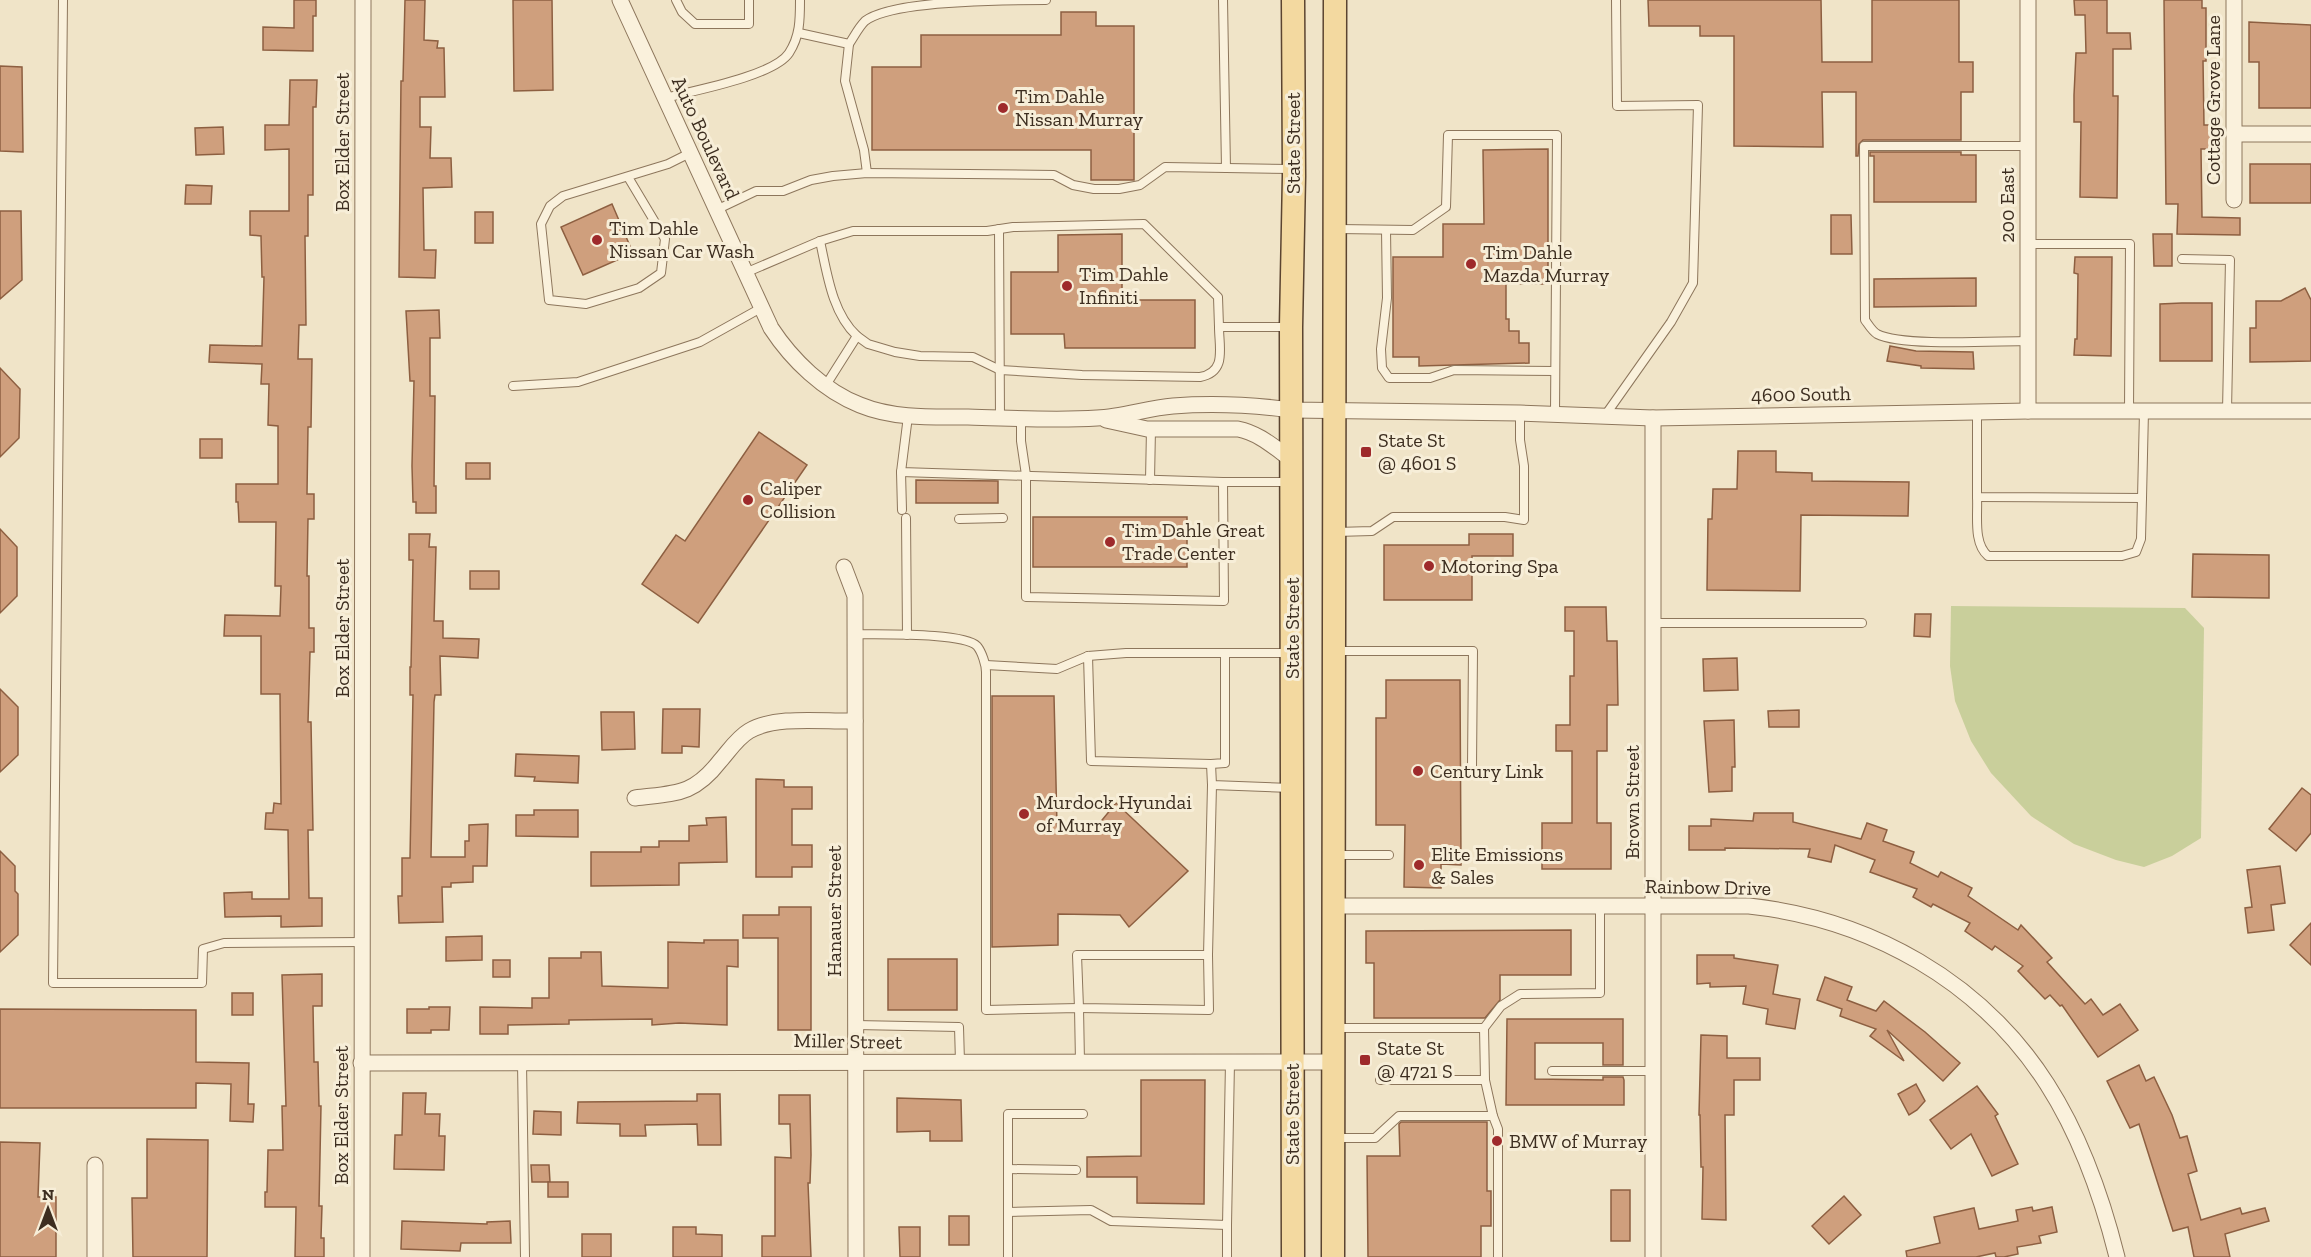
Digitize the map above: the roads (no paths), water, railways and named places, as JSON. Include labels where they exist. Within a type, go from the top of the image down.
[{"type":"main road","name":"State Street","points":[[1293,0],[1294,169],[1291,327],[1293,1257]]},
{"type":"main road","points":[[1334,1257],[1335,0]]},
{"type":"street","name":"Box Elder Street","points":[[362,1257],[363,0]]},
{"type":"street","name":"Auto Boulevard","points":[[621,0],[761,308],[784,347],[804,368],[826,385],[860,405],[908,416],[1097,418],[1173,406],[1263,407],[1292,410]]},
{"type":"street","name":"200 East","points":[[2028,0],[2028,411]]},
{"type":"street","name":"Cottage Grove Lane","points":[[2234,0],[2234,200]]},
{"type":"street","points":[[2234,134],[2311,134]]},
{"type":"street","name":"4600 South","points":[[1292,410],[1520,413],[1653,418],[2028,411],[2311,411]]},
{"type":"street","name":"Auto Boulevard","points":[[1097,418],[1151,429],[1248,431],[1263,439],[1292,471]]},
{"type":"street","name":"Brown Street","points":[[1653,418],[1653,1257]]},
{"type":"street","name":"Hanauer Street","points":[[844,567],[855,596],[856,1257]]},
{"type":"street","points":[[635,798],[681,792],[700,784],[732,746],[748,731],[759,726],[784,722],[855,721]]},
{"type":"street","name":"Rainbow Drive","points":[[1335,906],[1749,906],[1782,910],[1825,920],[1852,928],[1897,948],[1958,987],[1983,1008],[2006,1032],[2047,1084],[2063,1111],[2081,1151],[2102,1203],[2117,1257]]},
{"type":"street","name":"Miller Street","points":[[361,1062],[1334,1062]]},
{"type":"street","points":[[95,1165],[95,1257]]},
{"type":"lane","points":[[63,0],[53,983],[202,983],[203,950],[224,943],[363,942]]},
{"type":"lane","points":[[676,0],[682,12],[694,24],[749,24],[749,0]]},
{"type":"lane","points":[[665,98],[756,74],[780,63],[788,55],[799,33],[800,0]]},
{"type":"lane","points":[[867,173],[864,150],[845,81],[849,44],[866,20],[891,7],[919,1],[1046,0]]},
{"type":"lane","points":[[1223,0],[1226,168]]},
{"type":"lane","points":[[1604,417],[1671,322],[1693,283],[1698,105],[1617,106],[1616,0]]},
{"type":"lane","points":[[799,33],[849,44]]},
{"type":"lane","points":[[1335,229],[1413,230],[1446,207],[1448,135],[1557,135],[1555,414]]},
{"type":"lane","points":[[2028,146],[1864,146],[1865,320],[1870,328],[1876,334],[1914,340],[2028,341]]},
{"type":"lane","points":[[628,177],[665,238],[661,273],[639,288],[586,304],[549,300],[541,224],[550,206],[563,195],[668,164],[690,153]]},
{"type":"lane","points":[[716,210],[756,191],[783,191],[811,180],[867,173],[1054,175],[1073,185],[1119,189],[1140,185],[1165,167],[1294,169]]},
{"type":"lane","points":[[745,273],[820,241],[853,231],[1144,224],[1218,297],[1219,362],[1217,369],[1207,375],[1082,375],[1000,370],[973,357],[920,356],[868,344],[846,326],[831,287],[820,241]]},
{"type":"lane","points":[[999,229],[1000,418]]},
{"type":"lane","points":[[1386,230],[1387,298],[1381,349],[1382,368],[1389,378],[1430,378],[1454,370],[1555,371]]},
{"type":"lane","points":[[1977,412],[1978,538],[1981,550],[1988,556],[2122,556],[2136,552],[2141,539],[2142,498],[2130,244],[2028,244]]},
{"type":"lane","points":[[2182,260],[2230,260],[2227,411]]},
{"type":"lane","points":[[513,386],[578,382],[700,342],[761,308]]},
{"type":"lane","points":[[1219,327],[1291,327]]},
{"type":"lane","points":[[826,385],[857,336]]},
{"type":"lane","points":[[1335,532],[1372,531],[1393,517],[1505,517],[1524,520],[1524,466],[1520,440],[1520,413]]},
{"type":"lane","points":[[902,510],[901,472],[908,416]]},
{"type":"lane","points":[[1021,418],[1021,441],[1026,475],[1026,597],[1224,600],[1223,482]]},
{"type":"lane","points":[[1150,480],[1151,429]]},
{"type":"lane","points":[[901,472],[1223,482],[1292,471]]},
{"type":"lane","points":[[1977,497],[2142,498]]},
{"type":"lane","points":[[906,519],[907,635]]},
{"type":"lane","points":[[959,519],[1003,519]]},
{"type":"lane","points":[[1653,623],[1862,623]]},
{"type":"lane","points":[[855,634],[960,638],[976,645],[986,665],[986,1010],[1079,1008],[1209,1010],[1211,764]]},
{"type":"lane","points":[[1335,651],[1473,651],[1472,767]]},
{"type":"lane","points":[[986,665],[1057,669],[1088,656],[1126,653],[1292,653]]},
{"type":"lane","points":[[1088,656],[1091,761],[1211,764],[1225,763],[1225,653]]},
{"type":"lane","points":[[1212,785],[1292,788]]},
{"type":"lane","points":[[1335,855],[1389,855]]},
{"type":"lane","points":[[1498,1257],[1498,1129],[1492,1116],[1485,1080],[1484,1028],[1502,1006],[1520,994],[1600,993],[1600,907]]},
{"type":"lane","points":[[1080,1062],[1077,955],[1208,956]]},
{"type":"lane","points":[[856,1025],[959,1027],[960,1062]]},
{"type":"lane","points":[[1334,1028],[1484,1028]]},
{"type":"lane","points":[[522,1061],[525,1257]]},
{"type":"lane","points":[[1227,1257],[1230,1062]]},
{"type":"lane","points":[[1552,1071],[1653,1071]]},
{"type":"lane","points":[[1380,1080],[1485,1080]]},
{"type":"lane","points":[[1008,1257],[1008,1114],[1083,1114]]},
{"type":"lane","points":[[1334,1138],[1375,1138],[1399,1116],[1492,1116]]},
{"type":"lane","points":[[1008,1169],[1076,1170]]},
{"type":"lane","points":[[1008,1212],[1091,1210],[1111,1221],[1227,1225]]},
{"type":"place","name":"Tim Dahle Nissan Murray","points":[[1003,108]]},
{"type":"place","name":"Tim Dahle Nissan Car Wash","points":[[597,240]]},
{"type":"place","name":"Tim Dahle Mazda Murray","points":[[1471,264]]},
{"type":"place","name":"Tim Dahle Infiniti","points":[[1067,286]]},
{"type":"place","name":"State St @ 4601 S","points":[[1366,452]]},
{"type":"place","name":"Caliper Collision","points":[[748,500]]},
{"type":"place","name":"Tim Dahle Great Trade Center","points":[[1110,542]]},
{"type":"place","name":"Motoring Spa","points":[[1429,566]]},
{"type":"place","name":"Century Link","points":[[1418,771]]},
{"type":"place","name":"Murdock Hyundai of Murray","points":[[1024,814]]},
{"type":"place","name":"Elite Emissions & Sales","points":[[1419,865]]},
{"type":"place","name":"State St @ 4721 S","points":[[1365,1060]]},
{"type":"place","name":"BMW of Murray","points":[[1497,1141]]}]
